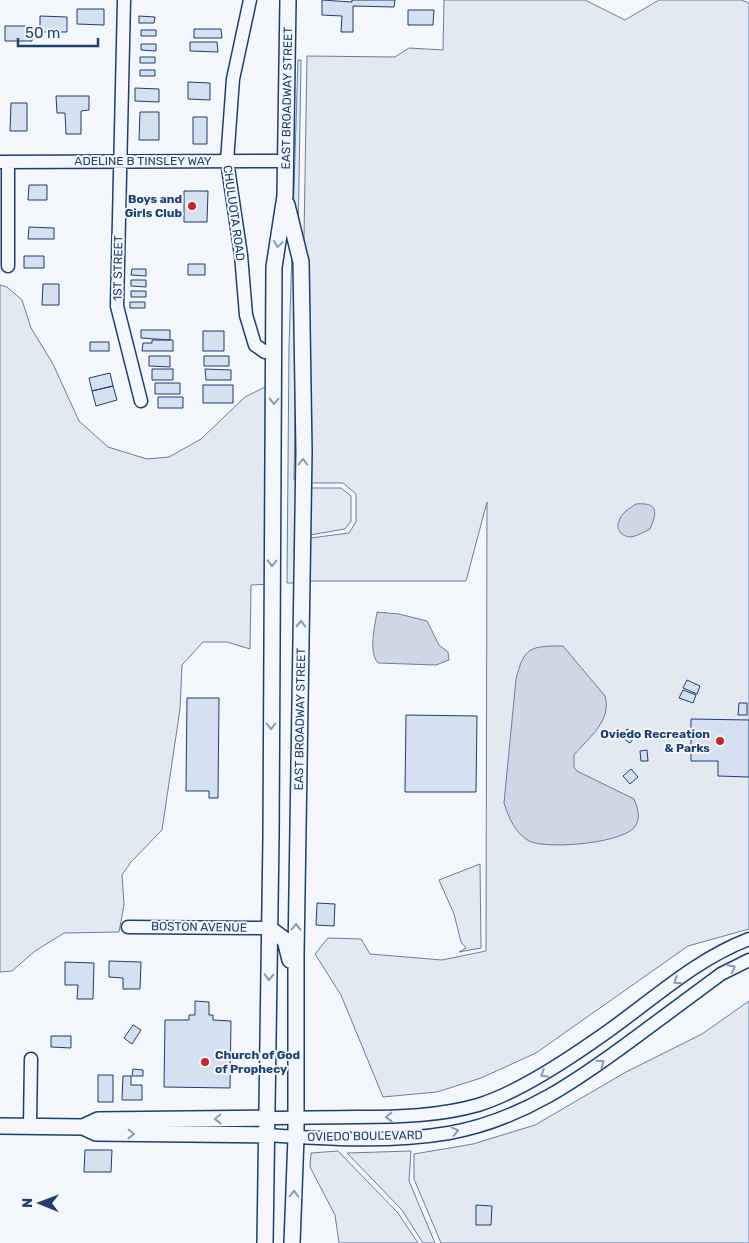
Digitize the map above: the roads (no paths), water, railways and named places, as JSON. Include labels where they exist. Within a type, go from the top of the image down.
[{"type":"main road","name":"EAST BROADWAY STREET","points":[[265,1243],[274,267],[285,196],[288,0]]},
{"type":"main road","name":"EAST BROADWAY STREET","points":[[285,196],[301,262],[304,452],[296,1137],[292,1243]]},
{"type":"main road","points":[[269,928],[285,940],[288,947],[288,1038],[296,1055]]},
{"type":"main road","name":"OVIEDO BOULEVARD","points":[[83,1127],[98,1120],[267,1118]]},
{"type":"main road","name":"OVIEDO BOULEVARD","points":[[0,1126],[83,1127],[96,1133],[267,1135]]},
{"type":"street","name":"1ST STREET","points":[[124,0],[117,306],[141,401]]},
{"type":"street","name":"CHULUOTA ROAD","points":[[250,0],[233,79],[227,161],[246,315],[255,345],[265,352],[274,352]]},
{"type":"street","name":"ADELINE B TINSLEY WAY","points":[[4,162],[286,161]]},
{"type":"street","points":[[4,162],[8,266]]},
{"type":"street","name":"BOSTON AVENUE","points":[[128,926],[269,928]]},
{"type":"street","name":"OVIEDO BOULEVARD","points":[[267,1118],[410,1116],[446,1112],[480,1104],[537,1078],[595,1041],[657,994],[726,948],[749,939]]},
{"type":"street","name":"OVIEDO BOULEVARD","points":[[267,1135],[296,1137],[420,1137],[450,1133],[482,1124],[523,1109],[559,1092],[721,974],[749,960]]},
{"type":"street","points":[[30,1126],[31,1059]]},
{"type":"place","name":"Boys and Girls Club","points":[[192,206]]},
{"type":"place","name":"Oviedo Recreation & Parks","points":[[720,741]]},
{"type":"place","name":"Church of God of Prophecy","points":[[205,1062]]}]
